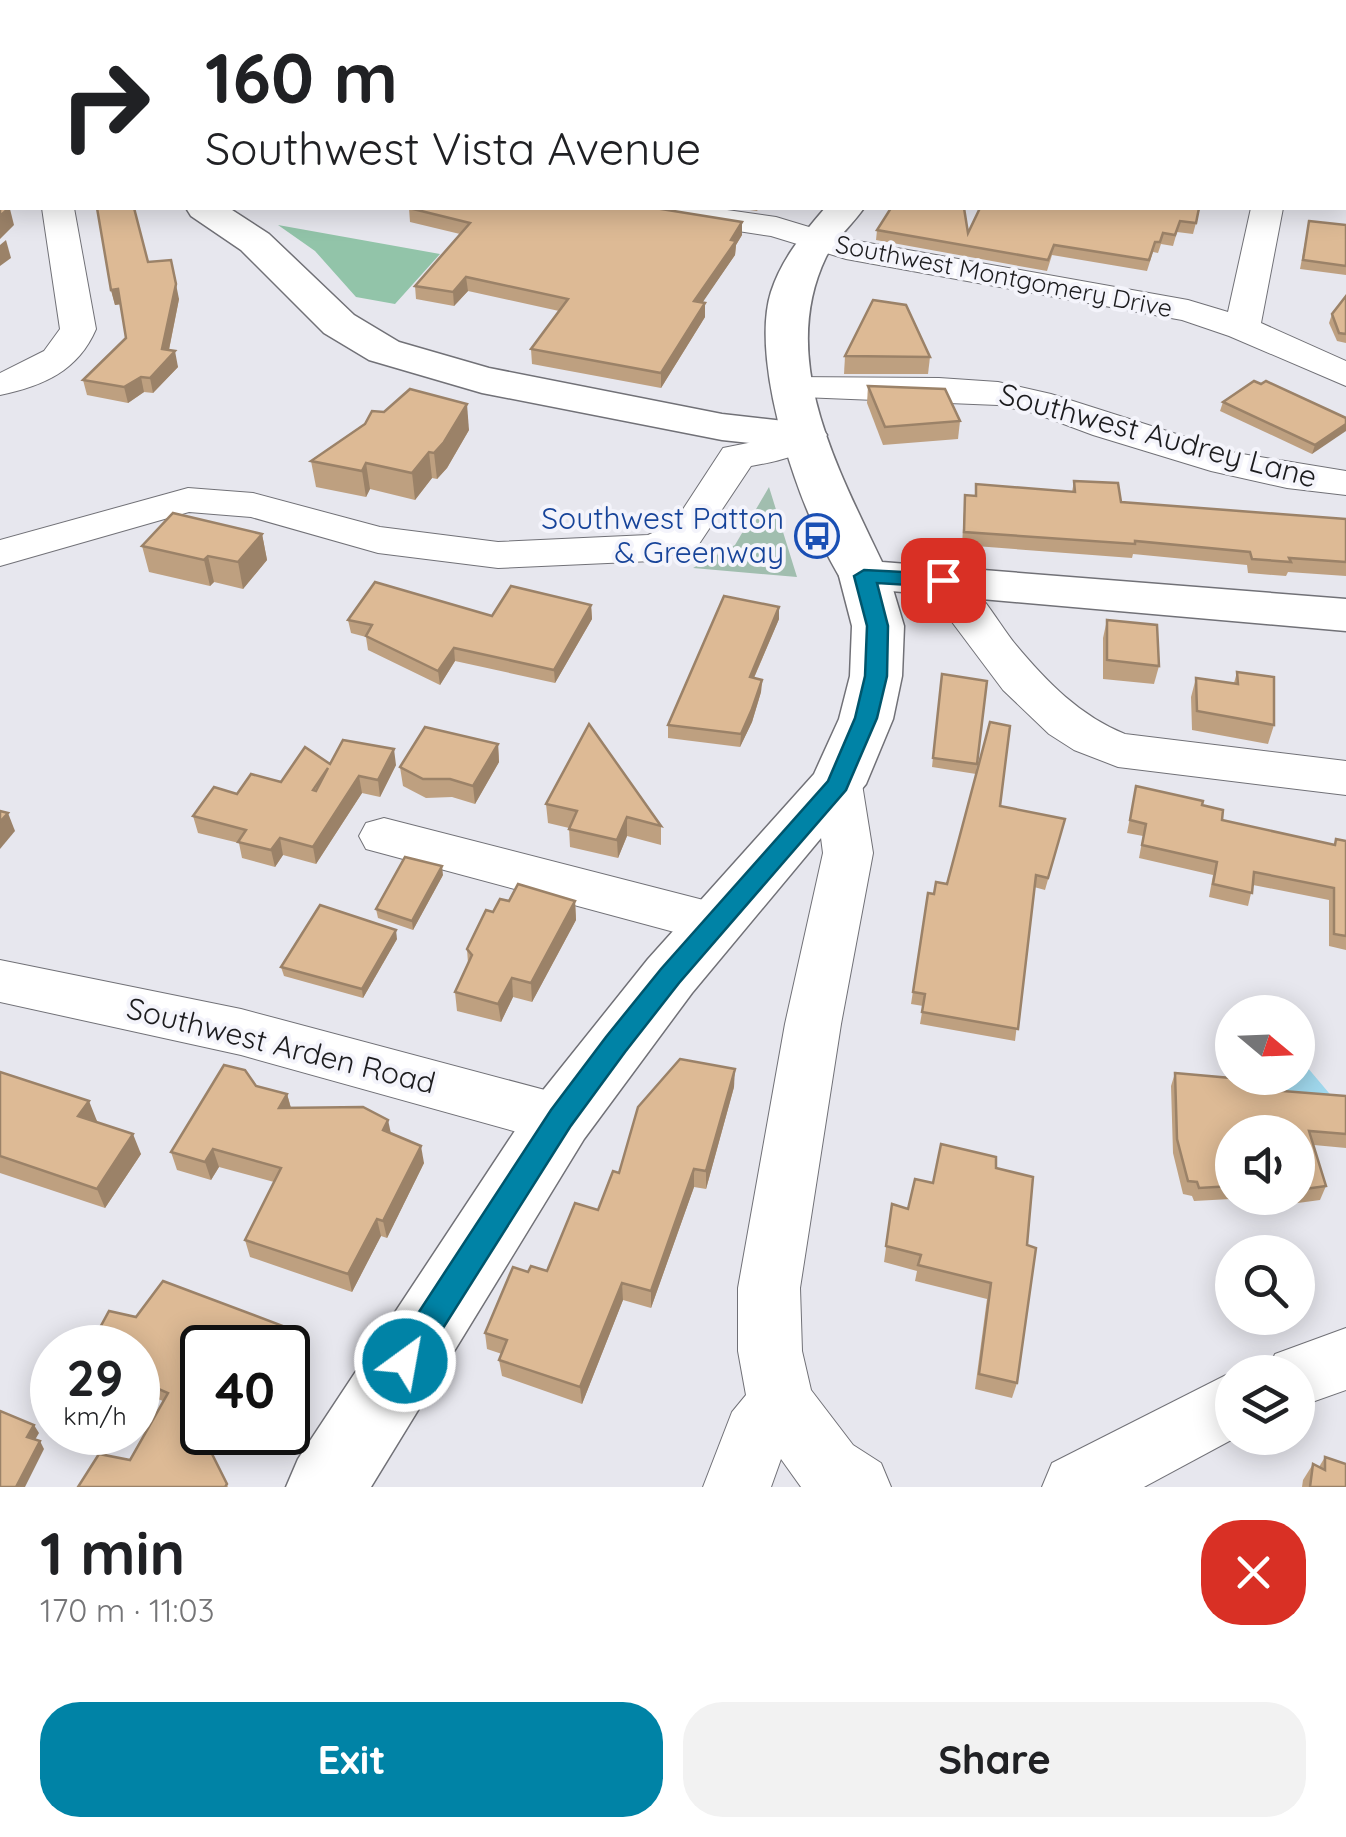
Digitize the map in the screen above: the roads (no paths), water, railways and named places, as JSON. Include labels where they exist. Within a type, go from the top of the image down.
[{"type":"street","points":[[0,384],[51,364],[74,342],[78,329],[58,210]]},
{"type":"street","points":[[207,210],[256,242],[339,324],[384,351],[482,380],[722,428],[804,435]]},
{"type":"street","name":"Southwest Montgomery Drive","points":[[665,210],[776,227],[846,250],[1141,301],[1242,328],[1346,375]]},
{"type":"street","points":[[326,1487],[560,1118],[715,924],[838,784],[866,718],[876,676],[878,626],[864,576],[804,435],[790,388],[784,320],[802,259],[814,239],[843,210]]},
{"type":"street","points":[[1242,328],[1267,210]]},
{"type":"street","name":"Southwest Audrey Lane","points":[[790,388],[971,388],[1033,400],[1109,428],[1269,471],[1313,481],[1346,482]]},
{"type":"street","points":[[0,554],[188,500],[253,505],[378,540],[498,554],[652,548],[682,538],[689,531],[737,456],[767,451],[804,435]]},
{"type":"street","points":[[864,576],[1346,616]]},
{"type":"street","points":[[943,580],[1059,720],[1099,744],[1118,750],[1346,778]]},
{"type":"street","points":[[838,784],[848,853],[813,1024],[770,1288],[770,1351],[780,1404],[829,1469],[857,1487]]},
{"type":"street","points":[[384,836],[715,924]]},
{"type":"street","name":"Southwest Arden Road","points":[[0,981],[241,1032],[560,1118]]},
{"type":"street","points":[[1315,1370],[1346,1359]]},
{"type":"street","points":[[737,1487],[756,1435],[780,1404]]},
{"type":"street","points":[[1076,1487],[1215,1413]]},
{"type":"water","points":[[1315,1076],[1340,1106],[1290,1095],[1315,1095]]},
{"type":"place","name":"Southwest Patton & Greenway","points":[[817,536]]}]
